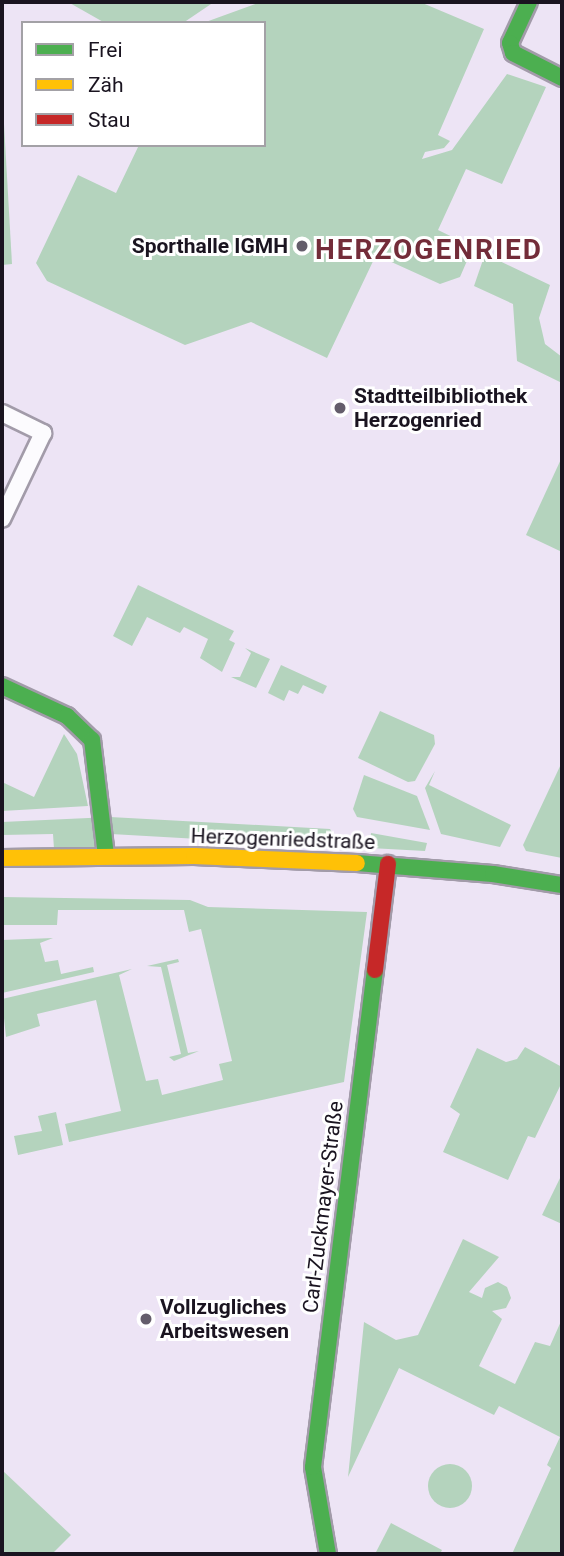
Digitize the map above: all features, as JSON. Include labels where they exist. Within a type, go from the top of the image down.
[{"type":"street","points":[[529,2],[510,43],[513,53],[562,78]]},
{"type":"street","points":[[2,413],[43,433],[3,515]]},
{"type":"street","points":[[2,686],[67,716],[92,740],[106,856]]},
{"type":"street","name":"Herzogenriedstraße","points":[[2,858],[106,856],[388,864],[562,885]]},
{"type":"street","name":"Carl-Zuckmayer-Straße","points":[[328,1554],[313,1467],[388,864]]},
{"type":"green space","points":[[68,2],[214,2],[186,21],[101,21]]},
{"type":"green space","points":[[261,2],[420,2],[484,29],[438,135],[450,141],[444,148],[425,152],[422,159],[452,150],[507,74],[546,87],[502,184],[466,169],[438,230],[473,247],[460,277],[440,284],[376,255],[327,358],[251,322],[185,345],[47,281],[36,263],[78,175],[116,193],[138,147],[266,147],[266,21],[209,21]]},
{"type":"green space","points":[[2,89],[12,264],[2,265]]},
{"type":"green space","points":[[485,254],[550,285],[539,318],[545,344],[562,357],[562,383],[517,361],[513,304],[474,286]]},
{"type":"green space","points":[[562,457],[562,552],[526,535]]},
{"type":"green space","points":[[138,585],[234,631],[229,640],[235,643],[222,672],[200,658],[208,639],[184,627],[180,633],[147,617],[132,646],[113,636]]},
{"type":"green space","points":[[245,648],[270,659],[256,688],[231,677],[240,677],[251,653]]},
{"type":"green space","points":[[281,665],[327,686],[323,694],[303,685],[298,694],[289,690],[284,701],[268,693]]},
{"type":"green space","points":[[380,711],[434,735],[435,744],[415,781],[408,782],[358,758]]},
{"type":"green space","points":[[64,734],[77,754],[88,806],[2,811],[2,782],[34,797]]},
{"type":"green space","points":[[562,762],[562,858],[526,851],[523,845]]},
{"type":"green space","points":[[435,771],[429,785],[511,825],[500,847],[441,834],[425,788]]},
{"type":"green space","points":[[364,775],[417,796],[430,830],[357,817],[353,809]]},
{"type":"green space","points":[[110,817],[330,829],[342,847],[111,834],[109,848],[54,849],[53,834],[2,835],[2,822]]},
{"type":"green space","points":[[371,833],[427,843],[425,851],[370,848]]},
{"type":"green space","points":[[2,897],[190,900],[208,907],[367,912],[344,1082],[69,1142],[65,1124],[121,1111],[96,1000],[37,1014],[40,1026],[6,1037],[2,999],[132,969],[119,975],[146,1081],[158,1079],[162,1095],[223,1080],[219,1064],[232,1061],[201,929],[189,932],[184,910],[58,910],[57,925],[2,925]]},
{"type":"green space","points":[[53,938],[40,943],[45,962],[58,960],[61,974],[93,967],[94,972],[2,993],[2,940]]},
{"type":"green space","points":[[178,959],[179,962],[167,965],[188,1053],[199,1051],[174,1061],[169,1057],[181,1054],[161,967],[147,966]]},
{"type":"green space","points":[[525,1047],[562,1067],[562,1082],[535,1138],[528,1136],[508,1180],[443,1152],[460,1114],[450,1107],[477,1048],[506,1062],[517,1059]]},
{"type":"green space","points":[[56,1112],[63,1145],[18,1155],[14,1136],[42,1131],[38,1116]]},
{"type":"green space","points":[[562,1174],[562,1224],[542,1215]]},
{"type":"green space","points":[[463,1239],[499,1257],[469,1292],[482,1298],[485,1288],[498,1282],[507,1287],[511,1298],[506,1308],[492,1311],[502,1319],[479,1366],[515,1384],[535,1342],[550,1346],[562,1319],[562,1554],[512,1554],[551,1468],[547,1465],[560,1437],[499,1406],[494,1415],[399,1368],[348,1477],[364,1322],[396,1340],[418,1335]]},
{"type":"green space","points":[[450,1464],[466,1470],[472,1486],[466,1502],[450,1508],[434,1502],[428,1486],[434,1470]]},
{"type":"green space","points":[[2,1470],[71,1535],[52,1554],[2,1554]]},
{"type":"green space","points":[[391,1523],[442,1550],[440,1554],[375,1554]]},
{"type":"traffic: fast","points":[[529,2],[510,43],[513,53],[562,78]]},
{"type":"traffic: fast","points":[[2,686],[67,716],[92,740],[106,856]]},
{"type":"traffic: fast","points":[[357,863],[493,874],[562,885]]},
{"type":"traffic: fast","points":[[328,1554],[313,1467],[375,970]]},
{"type":"traffic: slow","points":[[2,858],[194,856],[357,863]]},
{"type":"traffic: jam","points":[[375,970],[388,864]]},
{"type":"place","name":"Sporthalle IGMH","points":[[302,246]]},
{"type":"place","name":"Stadtteilbibliothek Herzogenried","points":[[340,408]]},
{"type":"place","name":"Vollzugliches Arbeitswesen","points":[[146,1319]]},
{"type":"district","name":"HERZOGENRIED","points":[[429,250]]}]
